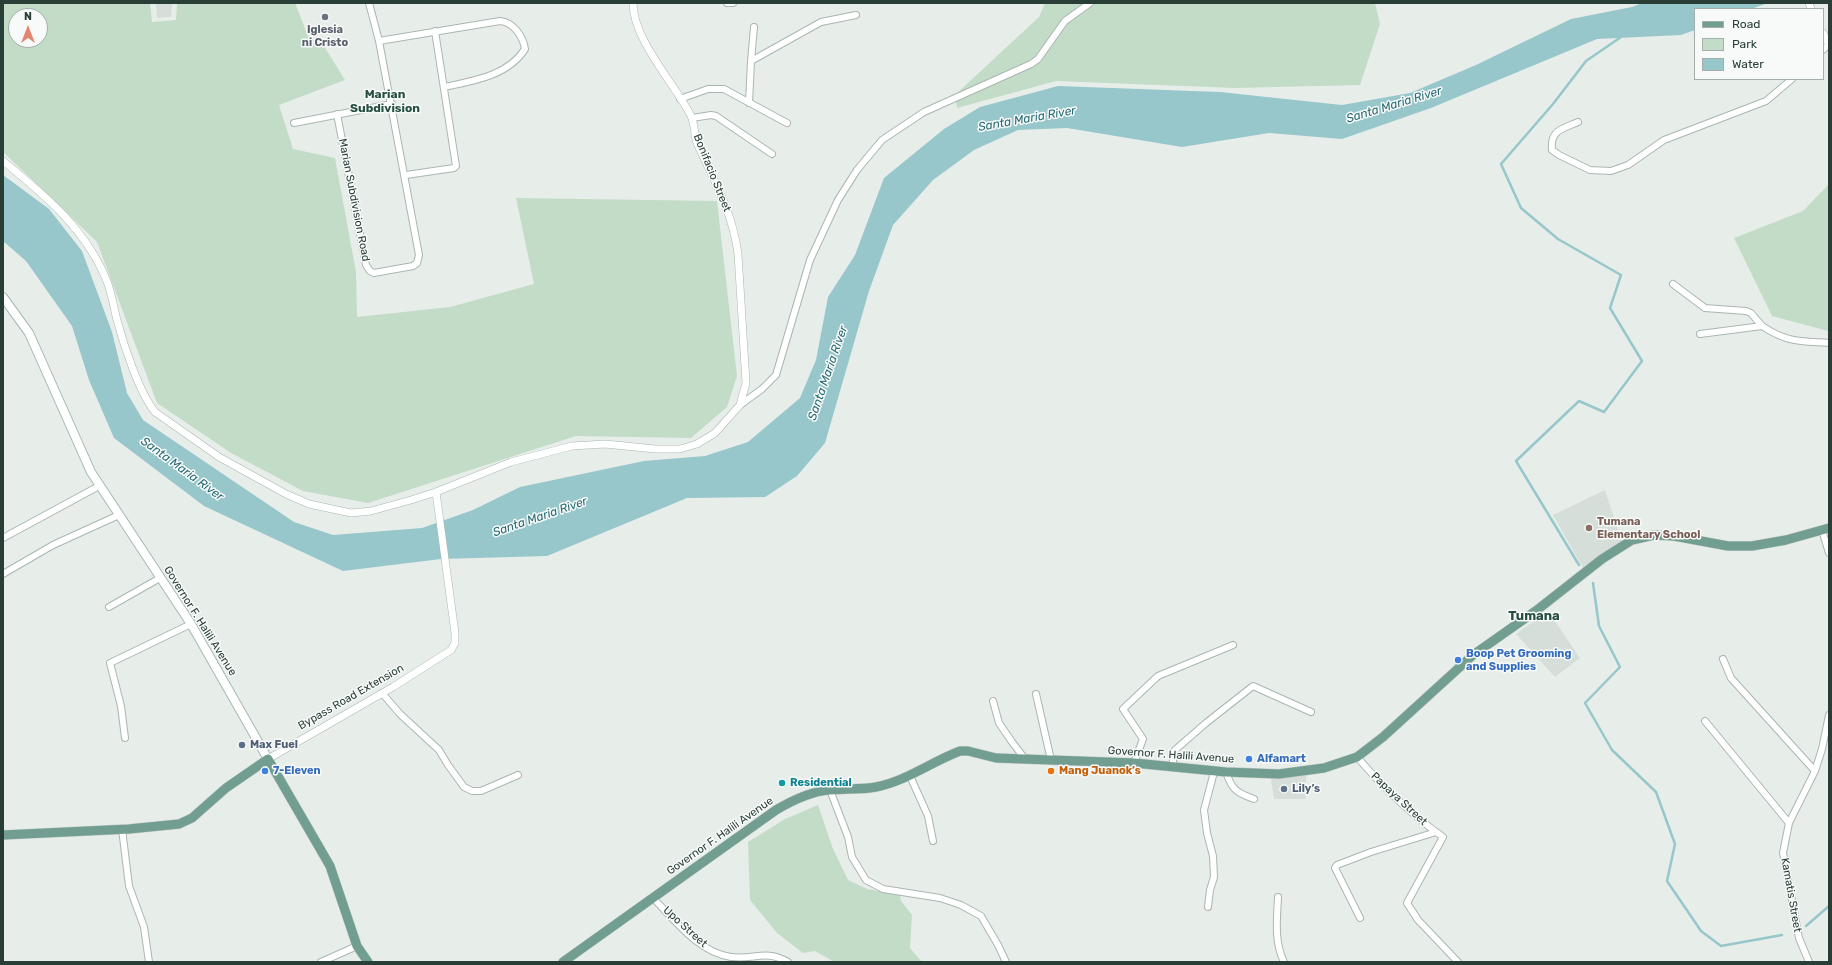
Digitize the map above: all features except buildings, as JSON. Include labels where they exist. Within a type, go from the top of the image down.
[{"type":"main road","name":"Governor F. Halili Avenue","points":[[3,297],[29,333],[91,472],[99,486],[191,624],[330,866],[357,946],[368,962]]},
{"type":"main road","name":"Governor F. Halili Avenue","points":[[562,962],[776,810],[806,795],[830,790],[860,790],[877,787],[910,776],[960,751],[968,751],[996,758],[1134,763],[1172,766],[1214,772],[1278,774],[1324,768],[1357,757],[1383,737],[1473,655],[1537,610],[1602,559],[1632,540],[1654,535],[1674,536],[1728,546],[1752,546],[1786,540],[1826,529]]},
{"type":"main road","name":"Bypass Road Extension","points":[[3,835],[122,829],[179,824],[192,818],[226,788],[268,759]]},
{"type":"street","points":[[369,3],[380,41],[406,176],[454,168],[456,166],[435,31]]},
{"type":"street","name":"Bonifacio Street","points":[[633,3],[635,16],[642,35],[692,118],[697,142],[720,190],[736,235],[746,383],[740,404]]},
{"type":"street","points":[[727,3],[733,3]]},
{"type":"street","points":[[3,161],[70,220],[92,251],[108,285],[117,321],[148,403],[155,412],[219,458],[286,494],[309,504],[332,510],[351,513],[371,511],[436,492],[512,462],[572,446],[605,444],[655,449],[680,449],[697,444],[715,433],[740,404],[762,389],[776,375],[810,260],[838,200],[857,170],[882,140],[924,112],[1031,64],[1038,59],[1065,21],[1090,3]]},
{"type":"street","points":[[751,61],[821,22],[856,15]]},
{"type":"street","points":[[380,41],[500,21],[511,24],[519,35],[525,49],[521,55],[500,71],[481,80],[444,87]]},
{"type":"street","points":[[750,103],[751,61],[754,27]]},
{"type":"street","points":[[1824,35],[1829,45]]},
{"type":"street","points":[[1578,122],[1554,135],[1551,140],[1552,150],[1590,170],[1611,171],[1628,164],[1664,140],[1766,101],[1791,80]]},
{"type":"street","points":[[680,99],[708,89],[724,89],[787,123]]},
{"type":"street","points":[[294,122],[392,104]]},
{"type":"street","name":"Marian Subdivision Road","points":[[337,114],[366,265],[370,271],[374,273],[413,266],[419,260],[406,176]]},
{"type":"street","points":[[692,118],[711,115],[716,116],[772,154]]},
{"type":"street","points":[[1673,284],[1705,308],[1746,311],[1751,313],[1762,326],[1778,336],[1794,341],[1829,343]]},
{"type":"street","points":[[1700,334],[1762,326]]},
{"type":"street","points":[[3,538],[99,486]]},
{"type":"street","name":"Bypass Road Extension","points":[[268,759],[382,693],[451,650],[454,643],[455,633],[436,492]]},
{"type":"street","points":[[3,574],[53,545],[119,515]]},
{"type":"street","points":[[1826,529],[1829,553]]},
{"type":"street","points":[[109,607],[160,578]]},
{"type":"street","points":[[126,738],[121,706],[110,663],[191,624]]},
{"type":"street","points":[[1134,763],[1143,739],[1123,709],[1158,676],[1233,645]]},
{"type":"street","points":[[1723,659],[1731,678],[1815,771]]},
{"type":"street","points":[[1172,766],[1175,750],[1206,723],[1253,686],[1311,712]]},
{"type":"street","points":[[382,693],[400,714],[439,750],[464,787],[472,791],[481,791],[518,774]]},
{"type":"street","points":[[1036,694],[1051,760]]},
{"type":"street","points":[[992,701],[999,722],[1025,759]]},
{"type":"street","name":"Kamatis Street","points":[[1809,962],[1799,938],[1783,852],[1789,823],[1815,771],[1822,749],[1829,715]]},
{"type":"street","points":[[1704,721],[1789,823]]},
{"type":"street","name":"Papaya Street","points":[[1357,757],[1390,793],[1443,837],[1408,903],[1418,920],[1458,962]]},
{"type":"street","points":[[1208,907],[1210,890],[1214,877],[1213,856],[1207,833],[1204,810],[1214,772]]},
{"type":"street","points":[[1226,772],[1230,785],[1241,794],[1254,799]]},
{"type":"street","points":[[910,776],[928,816],[932,841]]},
{"type":"street","points":[[830,790],[848,837],[852,857],[866,880],[883,889],[940,898],[961,905],[982,916],[1006,962]]},
{"type":"street","points":[[122,829],[129,886],[144,927],[149,962]]},
{"type":"street","points":[[1360,918],[1335,868],[1337,865],[1371,852],[1436,832]]},
{"type":"street","points":[[1278,897],[1277,936],[1280,953],[1284,962]]},
{"type":"street","name":"Upo Street","points":[[653,898],[708,949],[730,957],[769,954],[780,957],[788,962]]},
{"type":"street","points":[[321,962],[357,946]]},
{"type":"shaded area","points":[[156,3],[172,3],[171,17],[157,18]]},
{"type":"shaded area","name":"Tumana Elementary School","points":[[1605,490],[1622,542],[1583,568],[1553,515]]},
{"type":"shaded area","points":[[1548,611],[1580,658],[1555,677],[1516,634]]},
{"type":"shaded area","points":[[1306,775],[1306,799],[1274,799],[1271,779]]},
{"type":"green space","points":[[3,3],[150,3],[152,22],[176,20],[177,3],[295,3],[310,41],[319,38],[345,80],[279,105],[293,149],[335,158],[356,272],[357,317],[450,307],[534,284],[516,198],[717,201],[737,376],[727,407],[691,438],[576,436],[368,503],[303,491],[231,453],[157,403],[97,242],[3,152]]},
{"type":"green space","points":[[1045,3],[1375,3],[1380,24],[1360,85],[1235,88],[1056,81],[957,108],[955,95],[1039,17]]},
{"type":"green space","points":[[1829,184],[1828,331],[1772,316],[1734,238],[1803,211]]},
{"type":"green space","points":[[818,805],[833,849],[848,880],[867,889],[900,895],[901,901],[912,915],[910,948],[922,962],[834,962],[815,951],[803,953],[777,933],[750,900],[748,842],[785,819]]},
{"type":"water","name":"Santa Maria River","points":[[1642,3],[1768,3],[1754,8],[1694,8],[1694,30],[1681,35],[1597,39],[1431,108],[1342,139],[1269,133],[1182,147],[1067,128],[1018,130],[974,150],[933,180],[893,225],[869,291],[825,443],[797,476],[765,497],[687,498],[547,556],[441,559],[343,571],[204,506],[114,438],[89,380],[72,326],[26,261],[3,241],[3,175],[49,209],[82,251],[112,332],[127,393],[143,420],[294,522],[333,535],[422,528],[473,510],[520,487],[644,461],[705,456],[748,442],[800,398],[816,360],[828,297],[855,255],[884,178],[944,129],[980,107],[1058,86],[1220,92],[1342,105],[1410,93],[1476,65],[1571,19],[1632,7]]},
{"type":"waterway","points":[[1579,565],[1516,461],[1579,401],[1604,412],[1642,361],[1610,308],[1621,275],[1558,239],[1521,208],[1501,164],[1553,104],[1586,61],[1621,37]]},
{"type":"waterway","points":[[1593,583],[1599,626],[1620,667],[1585,703],[1612,750],[1656,792],[1675,844],[1667,881],[1701,931],[1721,946],[1782,935]]},
{"type":"waterway","points":[[1806,926],[1829,906]]},
{"type":"place","name":"Iglesia ni Cristo","points":[[325,17]]},
{"type":"place","name":"Tumana Elementary School","points":[[1589,528]]},
{"type":"place","name":"Boop Pet Grooming and Supplies","points":[[1458,660]]},
{"type":"place","name":"Max Fuel","points":[[242,745]]},
{"type":"place","name":"Alfamart","points":[[1249,759]]},
{"type":"place","name":"7-Eleven","points":[[265,771]]},
{"type":"place","name":"Mang Juanok’s","points":[[1051,771]]},
{"type":"place","name":"Residential","points":[[782,783]]},
{"type":"place","name":"Lily’s","points":[[1284,789]]},
{"type":"district","name":"Marian Subdivision","points":[[385,102]]},
{"type":"district","name":"Tumana","points":[[1534,616]]}]
